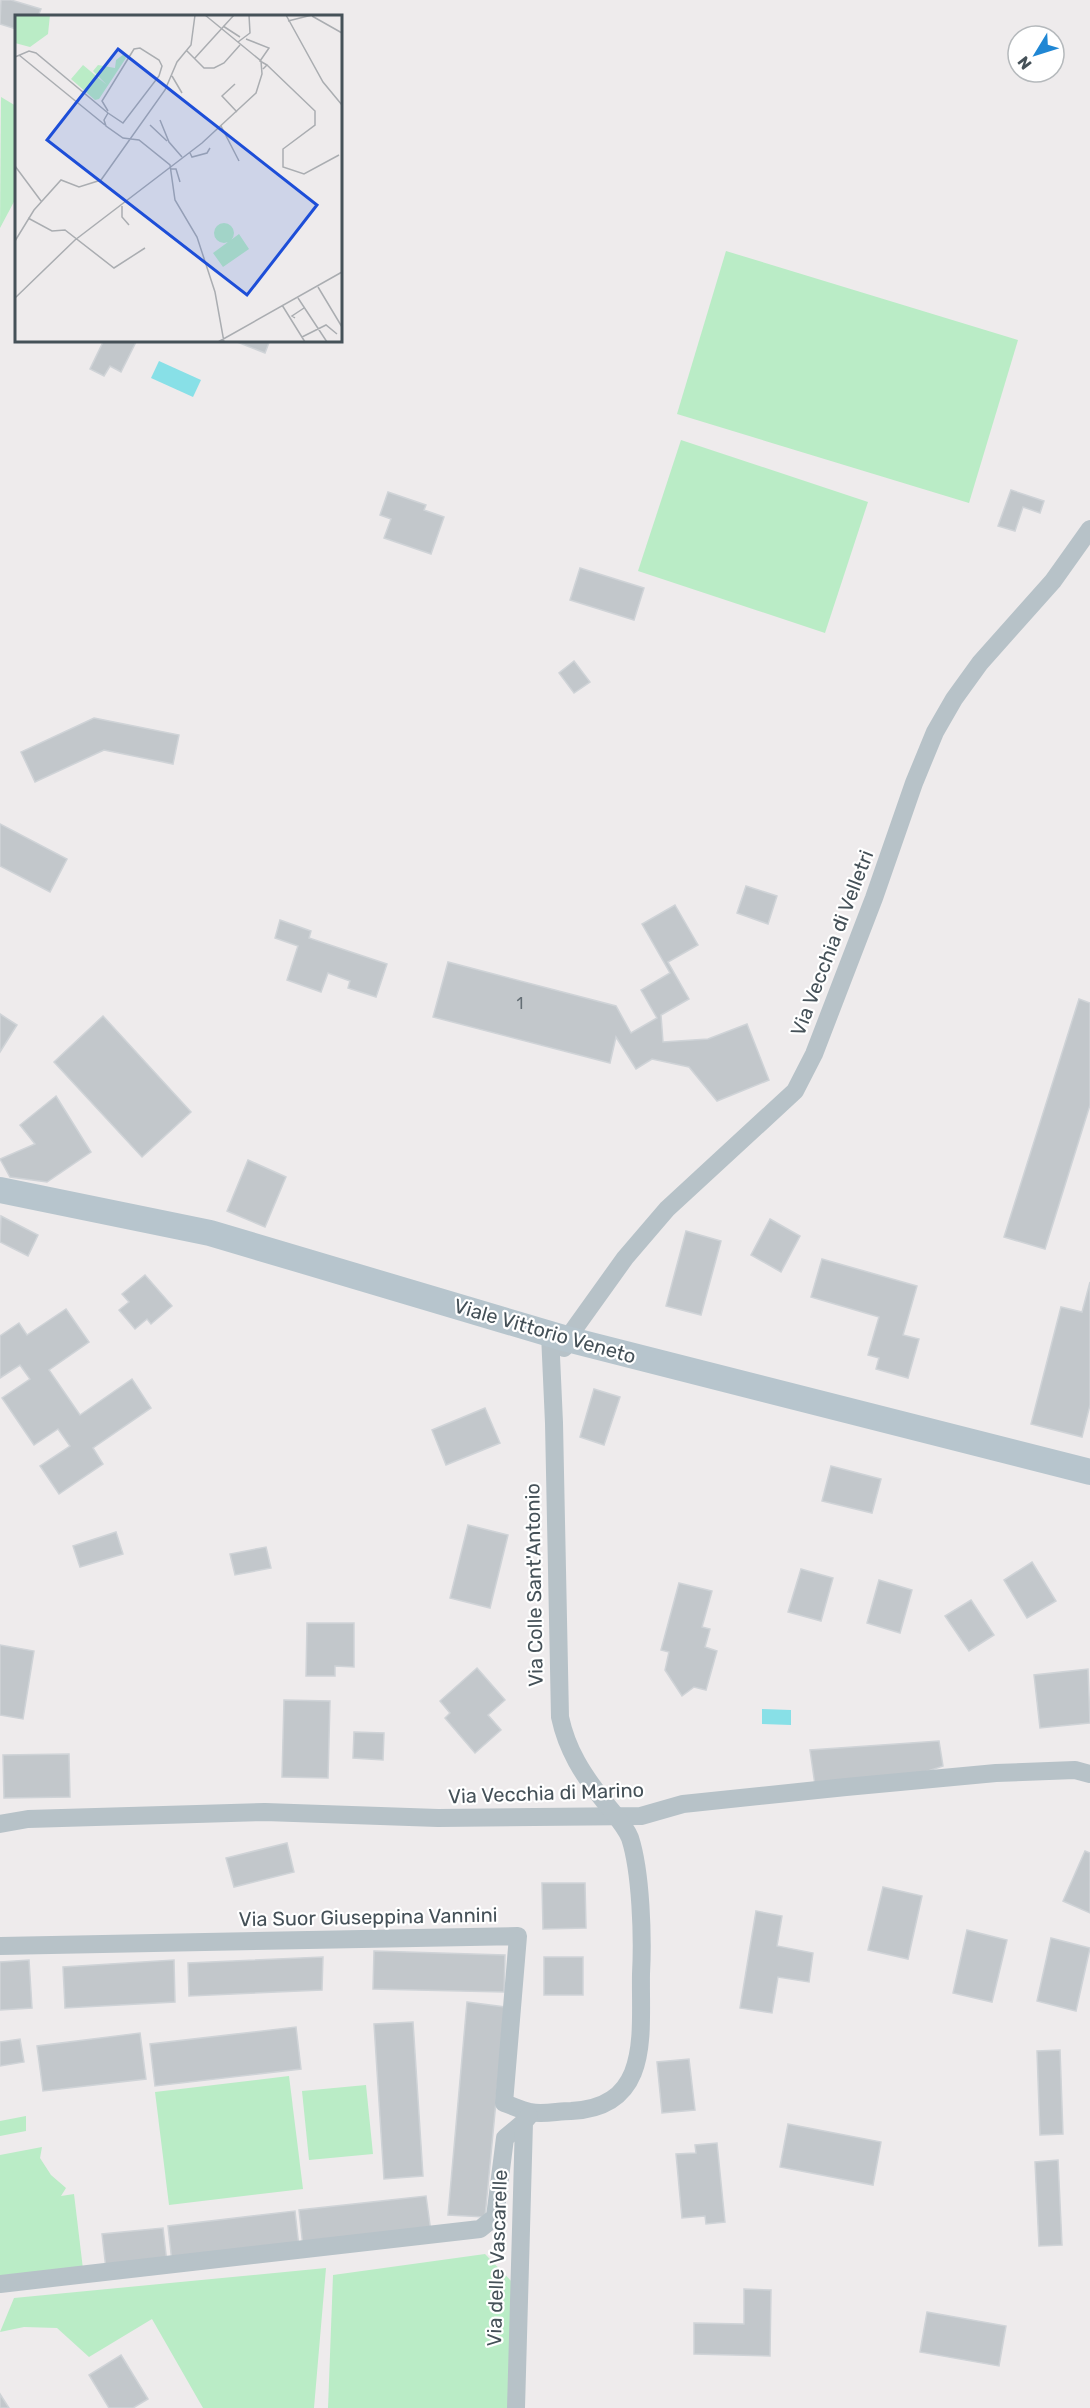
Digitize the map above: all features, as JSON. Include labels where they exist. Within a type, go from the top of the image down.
[{"type":"main road","name":"Viale Vittorio Veneto","points":[[0,1190],[210,1233],[558,1337],[1090,1473]]},
{"type":"street","name":"Via Vecchia di Velletri","points":[[558,1337],[667,1209],[795,1091],[818,1043],[935,732],[954,699],[980,663],[1053,581],[1090,529]]},
{"type":"street","name":"Via Colle Sant'Antonio","points":[[558,1337],[552,1384],[560,1717],[567,1743],[582,1772],[615,1816]]},
{"type":"street","name":"Via Vecchia di Marino","points":[[0,1824],[28,1819],[265,1812],[438,1818],[641,1816],[683,1804],[985,1774],[1075,1770],[1090,1774]]},
{"type":"street","name":"Via Suor Giuseppina Vannini","points":[[0,1946],[518,1936],[504,2103],[528,2117],[589,2110],[611,2102],[624,2088],[634,2071],[639,2048],[642,1955],[635,1855],[628,1835],[615,1816]]},
{"type":"street","points":[[0,2284],[480,2229],[495,2217],[505,2138],[528,2117]]},
{"type":"street","name":"Via delle Vascarelle","points":[[516,2408],[528,2117]]},
{"type":"green space","points":[[1,97],[15,105],[15,200],[0,228]]},
{"type":"green space","points":[[726,251],[1018,340],[969,503],[677,414]]},
{"type":"green space","points":[[681,440],[868,502],[825,633],[638,571]]},
{"type":"green space","points":[[289,2076],[303,2189],[169,2205],[155,2092]]},
{"type":"green space","points":[[366,2085],[373,2154],[309,2160],[302,2091]]},
{"type":"green space","points":[[26,2116],[26,2131],[0,2136],[0,2121]]},
{"type":"green space","points":[[42,2147],[40,2158],[51,2175],[66,2188],[61,2196],[74,2194],[83,2269],[0,2280],[0,2155]]},
{"type":"green space","points":[[485,2254],[517,2287],[511,2408],[328,2408],[333,2275]]},
{"type":"green space","points":[[326,2268],[314,2408],[203,2408],[152,2319],[89,2357],[57,2328],[24,2327],[0,2332],[14,2298]]},
{"type":"water","points":[[159,361],[201,380],[193,397],[151,378]]},
{"type":"water","points":[[762,1709],[791,1710],[791,1725],[762,1724]]},
{"type":"building","points":[[1,0],[11,0],[41,9],[38,15],[15,15],[15,29],[0,24]]},
{"type":"building","points":[[103,342],[136,342],[121,372],[110,366],[104,376],[90,369]]},
{"type":"building","points":[[237,342],[269,342],[265,353]]},
{"type":"building","points":[[1011,490],[1044,501],[1040,513],[1023,507],[1015,531],[998,526]]},
{"type":"building","points":[[388,492],[426,505],[424,510],[444,517],[431,554],[384,538],[391,519],[380,515]]},
{"type":"building","points":[[580,568],[644,588],[634,620],[570,600]]},
{"type":"building","points":[[574,661],[590,682],[574,693],[559,673]]},
{"type":"building","points":[[94,718],[179,735],[173,764],[104,750],[35,782],[21,752]]},
{"type":"building","points":[[0,824],[67,859],[50,892],[0,866]]},
{"type":"building","points":[[746,886],[777,896],[768,924],[737,913]]},
{"type":"building","points":[[675,905],[698,945],[668,962],[689,999],[661,1015],[663,1042],[708,1039],[747,1024],[769,1080],[717,1101],[689,1067],[652,1059],[636,1069],[616,1037],[610,1063],[433,1017],[448,962],[616,1006],[631,1033],[657,1018],[641,990],[670,973],[642,924]]},
{"type":"building","points":[[280,920],[311,931],[309,938],[387,964],[376,997],[348,988],[350,981],[328,973],[321,992],[287,980],[298,946],[275,938]]},
{"type":"building","points":[[1079,999],[1090,1003],[1090,1105],[1045,1249],[1004,1237]]},
{"type":"building","points":[[0,1014],[17,1025],[0,1052]]},
{"type":"building","points":[[103,1016],[191,1112],[142,1157],[54,1062]]},
{"type":"building","points":[[56,1096],[91,1152],[47,1182],[10,1177],[0,1159],[35,1144],[20,1125]]},
{"type":"building","points":[[248,1160],[286,1177],[265,1227],[227,1211]]},
{"type":"building","points":[[1,1216],[38,1235],[28,1256],[0,1242]]},
{"type":"building","points":[[770,1219],[800,1236],[781,1272],[751,1255]]},
{"type":"building","points":[[686,1231],[721,1241],[701,1315],[666,1306]]},
{"type":"building","points":[[822,1259],[917,1286],[903,1335],[919,1339],[908,1378],[876,1369],[879,1358],[868,1355],[879,1317],[811,1297]]},
{"type":"building","points":[[145,1275],[172,1306],[151,1324],[147,1319],[135,1329],[119,1310],[129,1302],[122,1294]]},
{"type":"building","points":[[1090,1282],[1090,1405],[1082,1437],[1031,1424],[1061,1307],[1082,1312]]},
{"type":"building","points":[[66,1309],[89,1342],[49,1370],[80,1415],[132,1379],[151,1408],[93,1448],[103,1464],[59,1494],[40,1466],[70,1446],[58,1429],[34,1445],[2,1398],[30,1379],[20,1365],[0,1378],[0,1336],[19,1323],[27,1335]]},
{"type":"building","points":[[594,1389],[620,1397],[604,1445],[580,1437]]},
{"type":"building","points":[[485,1408],[500,1443],[446,1465],[432,1430]]},
{"type":"building","points":[[831,1466],[881,1479],[872,1513],[822,1501]]},
{"type":"building","points":[[468,1525],[508,1535],[490,1608],[450,1598]]},
{"type":"building","points":[[116,1532],[123,1554],[80,1567],[73,1546]]},
{"type":"building","points":[[266,1547],[271,1568],[235,1575],[230,1554]]},
{"type":"building","points":[[1032,1562],[1056,1601],[1027,1618],[1004,1580]]},
{"type":"building","points":[[801,1569],[833,1578],[821,1621],[788,1612]]},
{"type":"building","points":[[879,1580],[912,1590],[900,1633],[867,1623]]},
{"type":"building","points":[[679,1583],[712,1591],[702,1627],[710,1629],[705,1647],[717,1651],[706,1690],[694,1687],[682,1696],[665,1670],[669,1652],[661,1650]]},
{"type":"building","points":[[971,1600],[994,1635],[969,1651],[945,1616]]},
{"type":"building","points":[[307,1623],[354,1623],[354,1667],[335,1666],[335,1676],[306,1676]]},
{"type":"building","points":[[0,1645],[34,1651],[23,1719],[0,1715]]},
{"type":"building","points":[[477,1668],[505,1700],[488,1715],[501,1730],[475,1753],[445,1718],[450,1713],[440,1701]]},
{"type":"building","points":[[1088,1669],[1090,1723],[1040,1728],[1034,1675]]},
{"type":"building","points":[[284,1700],[330,1701],[328,1778],[282,1777]]},
{"type":"building","points":[[354,1732],[384,1733],[383,1760],[353,1758]]},
{"type":"building","points":[[939,1741],[943,1766],[919,1774],[815,1785],[810,1750]]},
{"type":"building","points":[[69,1754],[70,1797],[4,1798],[3,1755]]},
{"type":"building","points":[[287,1843],[294,1872],[234,1887],[226,1858]]},
{"type":"building","points":[[1085,1851],[1090,1853],[1090,1913],[1063,1901]]},
{"type":"building","points":[[542,1883],[585,1883],[586,1928],[543,1929]]},
{"type":"building","points":[[883,1887],[922,1896],[908,1959],[868,1950]]},
{"type":"building","points":[[756,1911],[782,1916],[777,1946],[813,1953],[809,1982],[778,1977],[772,2013],[740,2008]]},
{"type":"building","points":[[967,1930],[1007,1940],[992,2002],[953,1993]]},
{"type":"building","points":[[1051,1938],[1090,1948],[1076,2011],[1037,2001]]},
{"type":"building","points":[[374,1951],[505,1955],[504,1992],[373,1989]]},
{"type":"building","points":[[323,1957],[322,1990],[189,1996],[188,1963]]},
{"type":"building","points":[[544,1957],[583,1957],[583,1995],[544,1995]]},
{"type":"building","points":[[29,1960],[32,2008],[0,2010],[0,1962]]},
{"type":"building","points":[[174,1960],[175,2002],[65,2008],[63,1967]]},
{"type":"building","points":[[467,2002],[505,2007],[485,2217],[448,2215]]},
{"type":"building","points":[[413,2022],[423,2176],[384,2179],[374,2024]]},
{"type":"building","points":[[296,2027],[301,2069],[155,2086],[150,2044]]},
{"type":"building","points":[[140,2033],[146,2079],[43,2091],[37,2046]]},
{"type":"building","points":[[20,2039],[24,2062],[0,2066],[0,2042]]},
{"type":"building","points":[[1060,2050],[1063,2134],[1040,2135],[1037,2051]]},
{"type":"building","points":[[689,2059],[695,2110],[662,2113],[657,2062]]},
{"type":"building","points":[[788,2124],[881,2142],[873,2185],[780,2167]]},
{"type":"building","points":[[717,2143],[725,2222],[706,2224],[705,2216],[682,2218],[676,2154],[696,2153],[695,2145]]},
{"type":"building","points":[[1058,2160],[1062,2245],[1039,2246],[1035,2162]]},
{"type":"building","points":[[426,2196],[431,2232],[303,2247],[299,2210]]},
{"type":"building","points":[[295,2211],[299,2247],[172,2262],[168,2226]]},
{"type":"building","points":[[163,2228],[167,2263],[106,2269],[102,2234]]},
{"type":"building","points":[[744,2289],[771,2290],[770,2356],[694,2354],[694,2323],[744,2324]]},
{"type":"building","points":[[927,2312],[1006,2326],[999,2366],[920,2352]]},
{"type":"building","points":[[121,2355],[148,2399],[133,2408],[109,2408],[89,2375]]},
{"type":"building","points":[[0,2394],[9,2408],[0,2408]]}]
